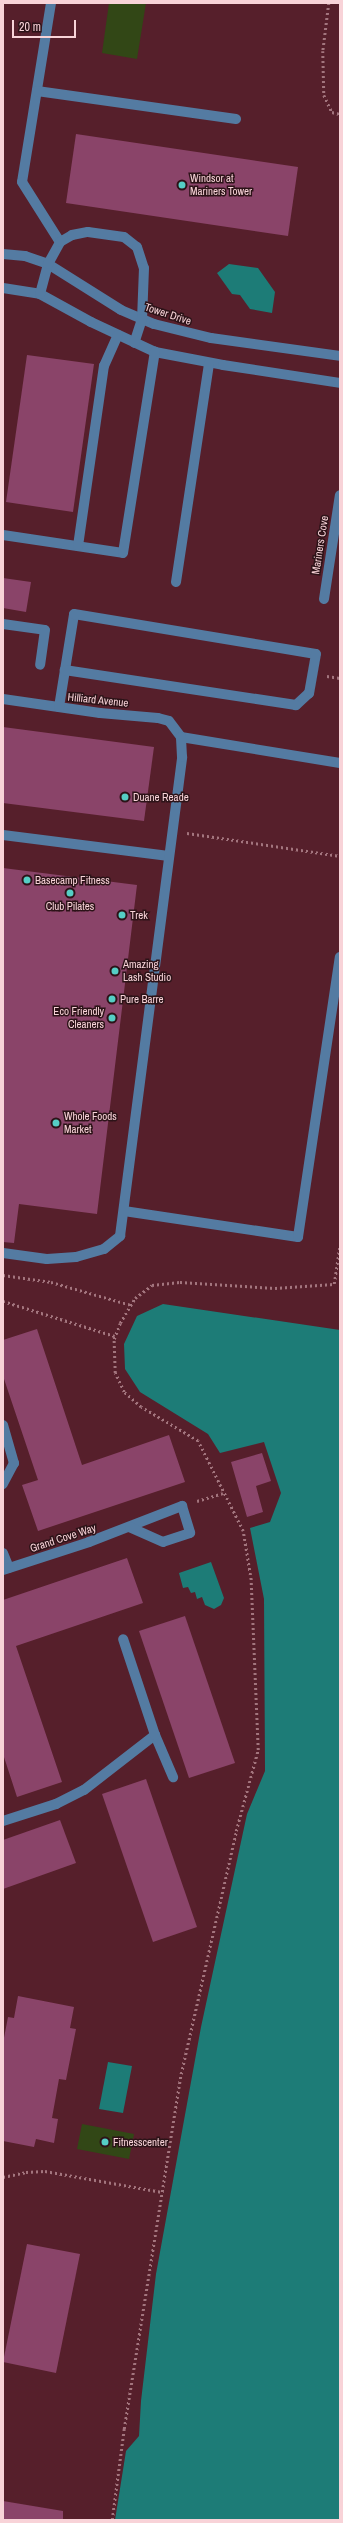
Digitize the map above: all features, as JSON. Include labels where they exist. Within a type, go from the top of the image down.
[{"type":"street","points":[[51,3],[22,182],[60,242]]},
{"type":"street","points":[[37,91],[236,119]]},
{"type":"street","points":[[40,294],[48,264],[60,242],[72,235],[88,232],[124,237],[137,246],[144,268],[142,319],[134,343]]},
{"type":"street","name":"Tower Drive","points":[[3,254],[25,256],[48,264],[121,310],[178,331],[211,338],[340,356]]},
{"type":"street","points":[[3,288],[40,294],[118,335],[155,352],[209,363],[340,383]]},
{"type":"street","points":[[78,546],[104,366],[118,335]]},
{"type":"street","points":[[3,535],[123,553],[155,352]]},
{"type":"street","points":[[176,582],[209,363]]},
{"type":"street","name":"Mariners Cove","points":[[324,599],[340,496]]},
{"type":"street","points":[[59,707],[74,614],[316,654],[309,694],[296,705],[65,670]]},
{"type":"street","points":[[3,624],[45,630],[40,665]]},
{"type":"street","name":"Hilliard Avenue","points":[[3,699],[158,718],[169,721],[182,737]]},
{"type":"street","points":[[3,1253],[47,1260],[76,1257],[104,1249],[120,1236],[182,756],[182,737],[340,763]]},
{"type":"street","points":[[3,835],[169,856]]},
{"type":"street","points":[[124,1211],[298,1237],[340,957]]},
{"type":"street","points":[[3,1425],[14,1463],[3,1484]]},
{"type":"street","points":[[130,1528],[163,1542],[190,1533],[182,1506]]},
{"type":"street","name":"Grand Cove Way","points":[[6,1569],[130,1528],[143,1520],[182,1506]]},
{"type":"street","points":[[3,1552],[6,1569]]},
{"type":"street","points":[[123,1639],[155,1736],[173,1777]]},
{"type":"street","points":[[3,1821],[56,1804],[84,1790],[155,1736]]},
{"type":"path","points":[[330,3],[323,51],[324,95],[332,112],[340,114]]},
{"type":"path","points":[[172,831],[340,856]]},
{"type":"path","points":[[112,2520],[124,2429],[181,2074],[236,1831],[258,1750],[251,1580],[243,1532],[198,1441],[140,1407],[124,1392],[115,1373],[115,1336],[135,1298],[152,1285],[180,1282],[275,1288],[334,1284],[340,1244]]},
{"type":"path","points":[[3,1275],[51,1282],[131,1305]]},
{"type":"path","points":[[3,1301],[115,1336]]},
{"type":"path","points":[[182,1506],[223,1492]]},
{"type":"path","points":[[3,2177],[26,2172],[45,2171],[162,2192]]},
{"type":"green space","points":[[109,3],[146,3],[137,59],[102,53]]},
{"type":"green space","name":"Fitnesscenter","points":[[82,2124],[134,2134],[129,2159],[77,2149]]},
{"type":"water","points":[[229,264],[258,268],[275,292],[272,313],[250,309],[240,295],[232,294],[217,273]]},
{"type":"water","points":[[163,1304],[340,1330],[340,2520],[115,2520],[126,2451],[139,2436],[141,2401],[156,2274],[201,2027],[247,1814],[265,1771],[264,1599],[250,1528],[270,1522],[281,1493],[264,1442],[220,1453],[208,1434],[140,1392],[125,1369],[124,1344],[137,1316]]},
{"type":"water","points":[[211,1562],[224,1598],[221,1605],[214,1609],[205,1605],[202,1597],[197,1599],[195,1592],[191,1593],[188,1587],[183,1588],[179,1573]]},
{"type":"water","points":[[108,2062],[132,2066],[123,2113],[99,2109]]},
{"type":"building","name":"Windsor at Mariners Tower","points":[[76,134],[298,167],[288,236],[66,203]]},
{"type":"building","points":[[27,355],[94,364],[73,512],[6,502]]},
{"type":"building","points":[[3,578],[31,582],[26,612],[3,608]]},
{"type":"building","points":[[3,727],[154,747],[144,821],[3,803]]},
{"type":"building","points":[[3,868],[137,885],[97,1214],[19,1204],[14,1243],[3,1242]]},
{"type":"building","points":[[37,1329],[82,1465],[169,1435],[185,1482],[38,1531],[22,1485],[38,1480],[3,1376],[3,1340]]},
{"type":"building","points":[[262,1453],[271,1481],[256,1486],[263,1512],[247,1517],[231,1462]]},
{"type":"building","points":[[127,1558],[143,1603],[16,1646],[62,1782],[17,1797],[3,1754],[3,1600]]},
{"type":"building","points":[[185,1616],[235,1763],[189,1778],[139,1631]]},
{"type":"building","points":[[146,1779],[197,1927],[153,1942],[102,1794]]},
{"type":"building","points":[[60,1820],[76,1863],[3,1889],[3,1840]]},
{"type":"building","points":[[18,1996],[74,2007],[70,2028],[76,2029],[66,2080],[59,2079],[52,2118],[58,2119],[54,2143],[36,2139],[34,2147],[3,2141],[3,2043],[8,2017],[14,2018]]},
{"type":"building","points":[[27,2244],[80,2254],[56,2373],[3,2362]]},
{"type":"building","points":[[3,2501],[63,2511],[63,2520],[3,2520]]},
{"type":"place","name":"Windsor at Mariners Tower","points":[[182,185]]},
{"type":"place","name":"Duane Reade","points":[[125,797]]},
{"type":"place","name":"Basecamp Fitness","points":[[27,880]]},
{"type":"place","name":"Club Pilates","points":[[70,893]]},
{"type":"place","name":"Trek","points":[[122,915]]},
{"type":"place","name":"Amazing Lash Studio","points":[[115,971]]},
{"type":"place","name":"Pure Barre","points":[[112,999]]},
{"type":"place","name":"Eco Friendly Cleaners","points":[[112,1018]]},
{"type":"place","name":"Whole Foods Market","points":[[56,1123]]},
{"type":"place","name":"Fitnesscenter","points":[[105,2142]]}]
